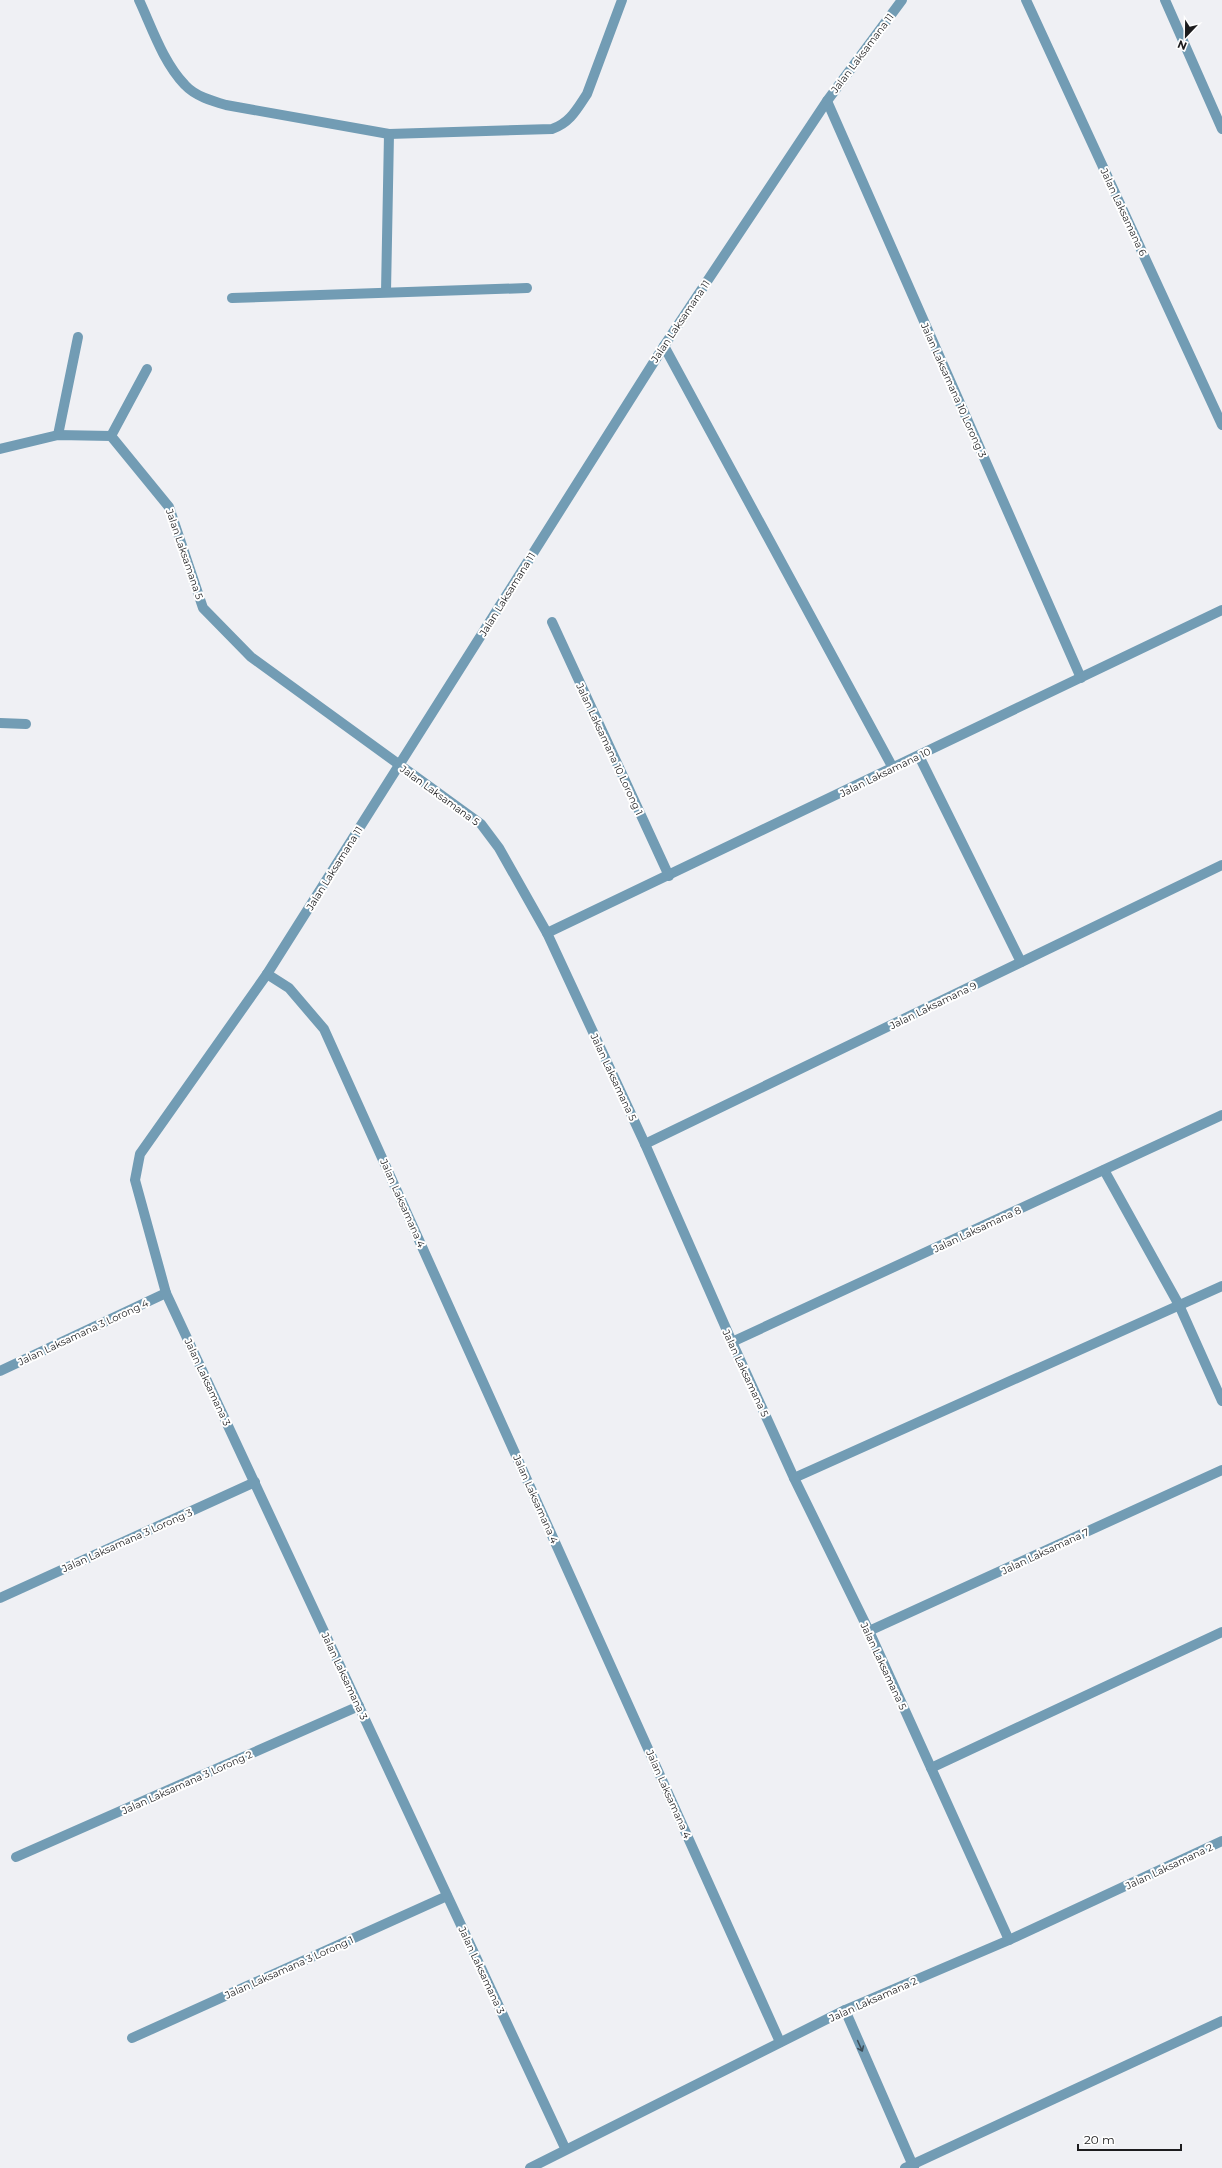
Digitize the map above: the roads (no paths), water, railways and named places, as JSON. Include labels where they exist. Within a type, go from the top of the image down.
[{"type":"street","points":[[139,0],[169,64],[185,86],[207,99],[226,105],[388,134],[552,129],[563,125],[578,108],[586,94],[622,0]]},
{"type":"street","name":"Jalan Laksamana 11","points":[[140,1198],[135,1180],[140,1154],[267,974],[664,346],[827,101],[902,0]]},
{"type":"street","name":"Jalan Laksamana 6","points":[[1026,0],[1222,425]]},
{"type":"street","points":[[1165,0],[1222,129]]},
{"type":"street","name":"Jalan Laksamana 10 Lorong 3","points":[[827,101],[1081,678]]},
{"type":"street","points":[[386,292],[388,134]]},
{"type":"street","points":[[232,298],[526,288]]},
{"type":"street","points":[[58,435],[78,336]]},
{"type":"street","points":[[664,346],[893,768]]},
{"type":"street","points":[[0,449],[58,435],[111,436],[147,369]]},
{"type":"street","name":"Jalan Laksamana 5","points":[[111,436],[169,507],[203,608],[251,657],[481,824],[499,848],[547,933],[645,1144],[732,1342],[794,1478],[869,1631],[1009,1940]]},
{"type":"street","name":"Jalan Laksamana 10","points":[[547,933],[669,876],[1222,610]]},
{"type":"street","name":"Jalan Laksamana 10 Lorong 1","points":[[552,622],[669,876]]},
{"type":"street","points":[[0,723],[26,724]]},
{"type":"street","points":[[919,756],[1021,962]]},
{"type":"street","name":"Jalan Laksamana 9","points":[[645,1144],[1222,865]]},
{"type":"street","name":"Jalan Laksamana 4","points":[[267,974],[289,988],[324,1029],[780,2042]]},
{"type":"street","name":"Jalan Laksamana 8","points":[[732,1342],[1222,1115]]},
{"type":"street","points":[[1104,1170],[1179,1305],[1222,1401]]},
{"type":"street","name":"Jalan Laksamana 3","points":[[140,1198],[166,1292],[566,2148]]},
{"type":"street","points":[[794,1478],[1222,1286]]},
{"type":"street","name":"Jalan Laksamana 3 Lorong 4","points":[[0,1371],[166,1292]]},
{"type":"street","name":"Jalan Laksamana 7","points":[[869,1631],[1222,1470]]},
{"type":"street","name":"Jalan Laksamana 3 Lorong 3","points":[[0,1598],[255,1482]]},
{"type":"street","points":[[931,1768],[1222,1632]]},
{"type":"street","name":"Jalan Laksamana 3 Lorong 2","points":[[16,1857],[359,1706]]},
{"type":"street","name":"Jalan Laksamana 2","points":[[530,2168],[566,2148],[845,2010],[1009,1940],[1222,1841]]},
{"type":"street","name":"Jalan Laksamana 3 Lorong 1","points":[[132,2038],[447,1896]]},
{"type":"street","points":[[845,2010],[910,2167],[1222,2020]]}]
